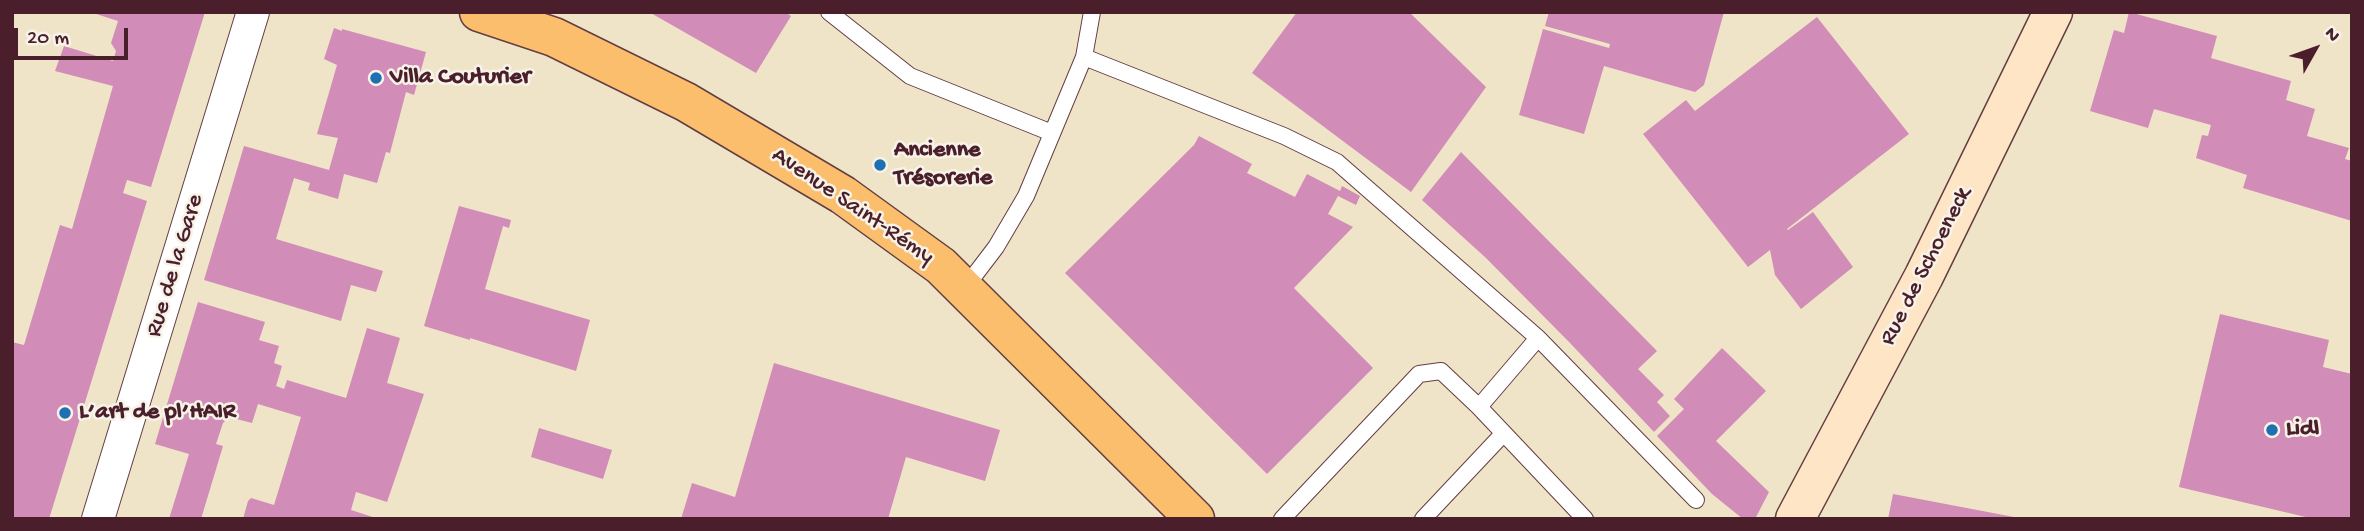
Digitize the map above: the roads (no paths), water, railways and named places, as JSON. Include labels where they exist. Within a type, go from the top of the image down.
[{"type":"main road","name":"Avenue Saint-Rémy","points":[[479,12],[554,37],[686,102],[843,195],[941,267],[1195,519]]},
{"type":"main road","name":"Rue de Schoeneck","points":[[1795,519],[1924,276],[2053,12]]},
{"type":"street","name":"Rue de la Gare","points":[[98,519],[253,12]]},
{"type":"lane","points":[[830,12],[910,76],[1052,133]]},
{"type":"lane","points":[[964,289],[996,247],[1026,196],[1084,57],[1092,12]]},
{"type":"lane","points":[[1084,57],[1284,136],[1337,162],[1538,338],[1696,500]]},
{"type":"lane","points":[[1479,407],[1538,338]]},
{"type":"lane","points":[[1282,519],[1419,374],[1441,371],[1479,407],[1585,519]]},
{"type":"lane","points":[[1423,519],[1503,434]]},
{"type":"place","name":"Villa Couturier","points":[[376,78]]},
{"type":"place","name":"Ancienne Trésorerie","points":[[880,165]]},
{"type":"place","name":"L’art de pl’HAIR","points":[[65,413]]},
{"type":"place","name":"Lidl","points":[[2272,430]]}]
